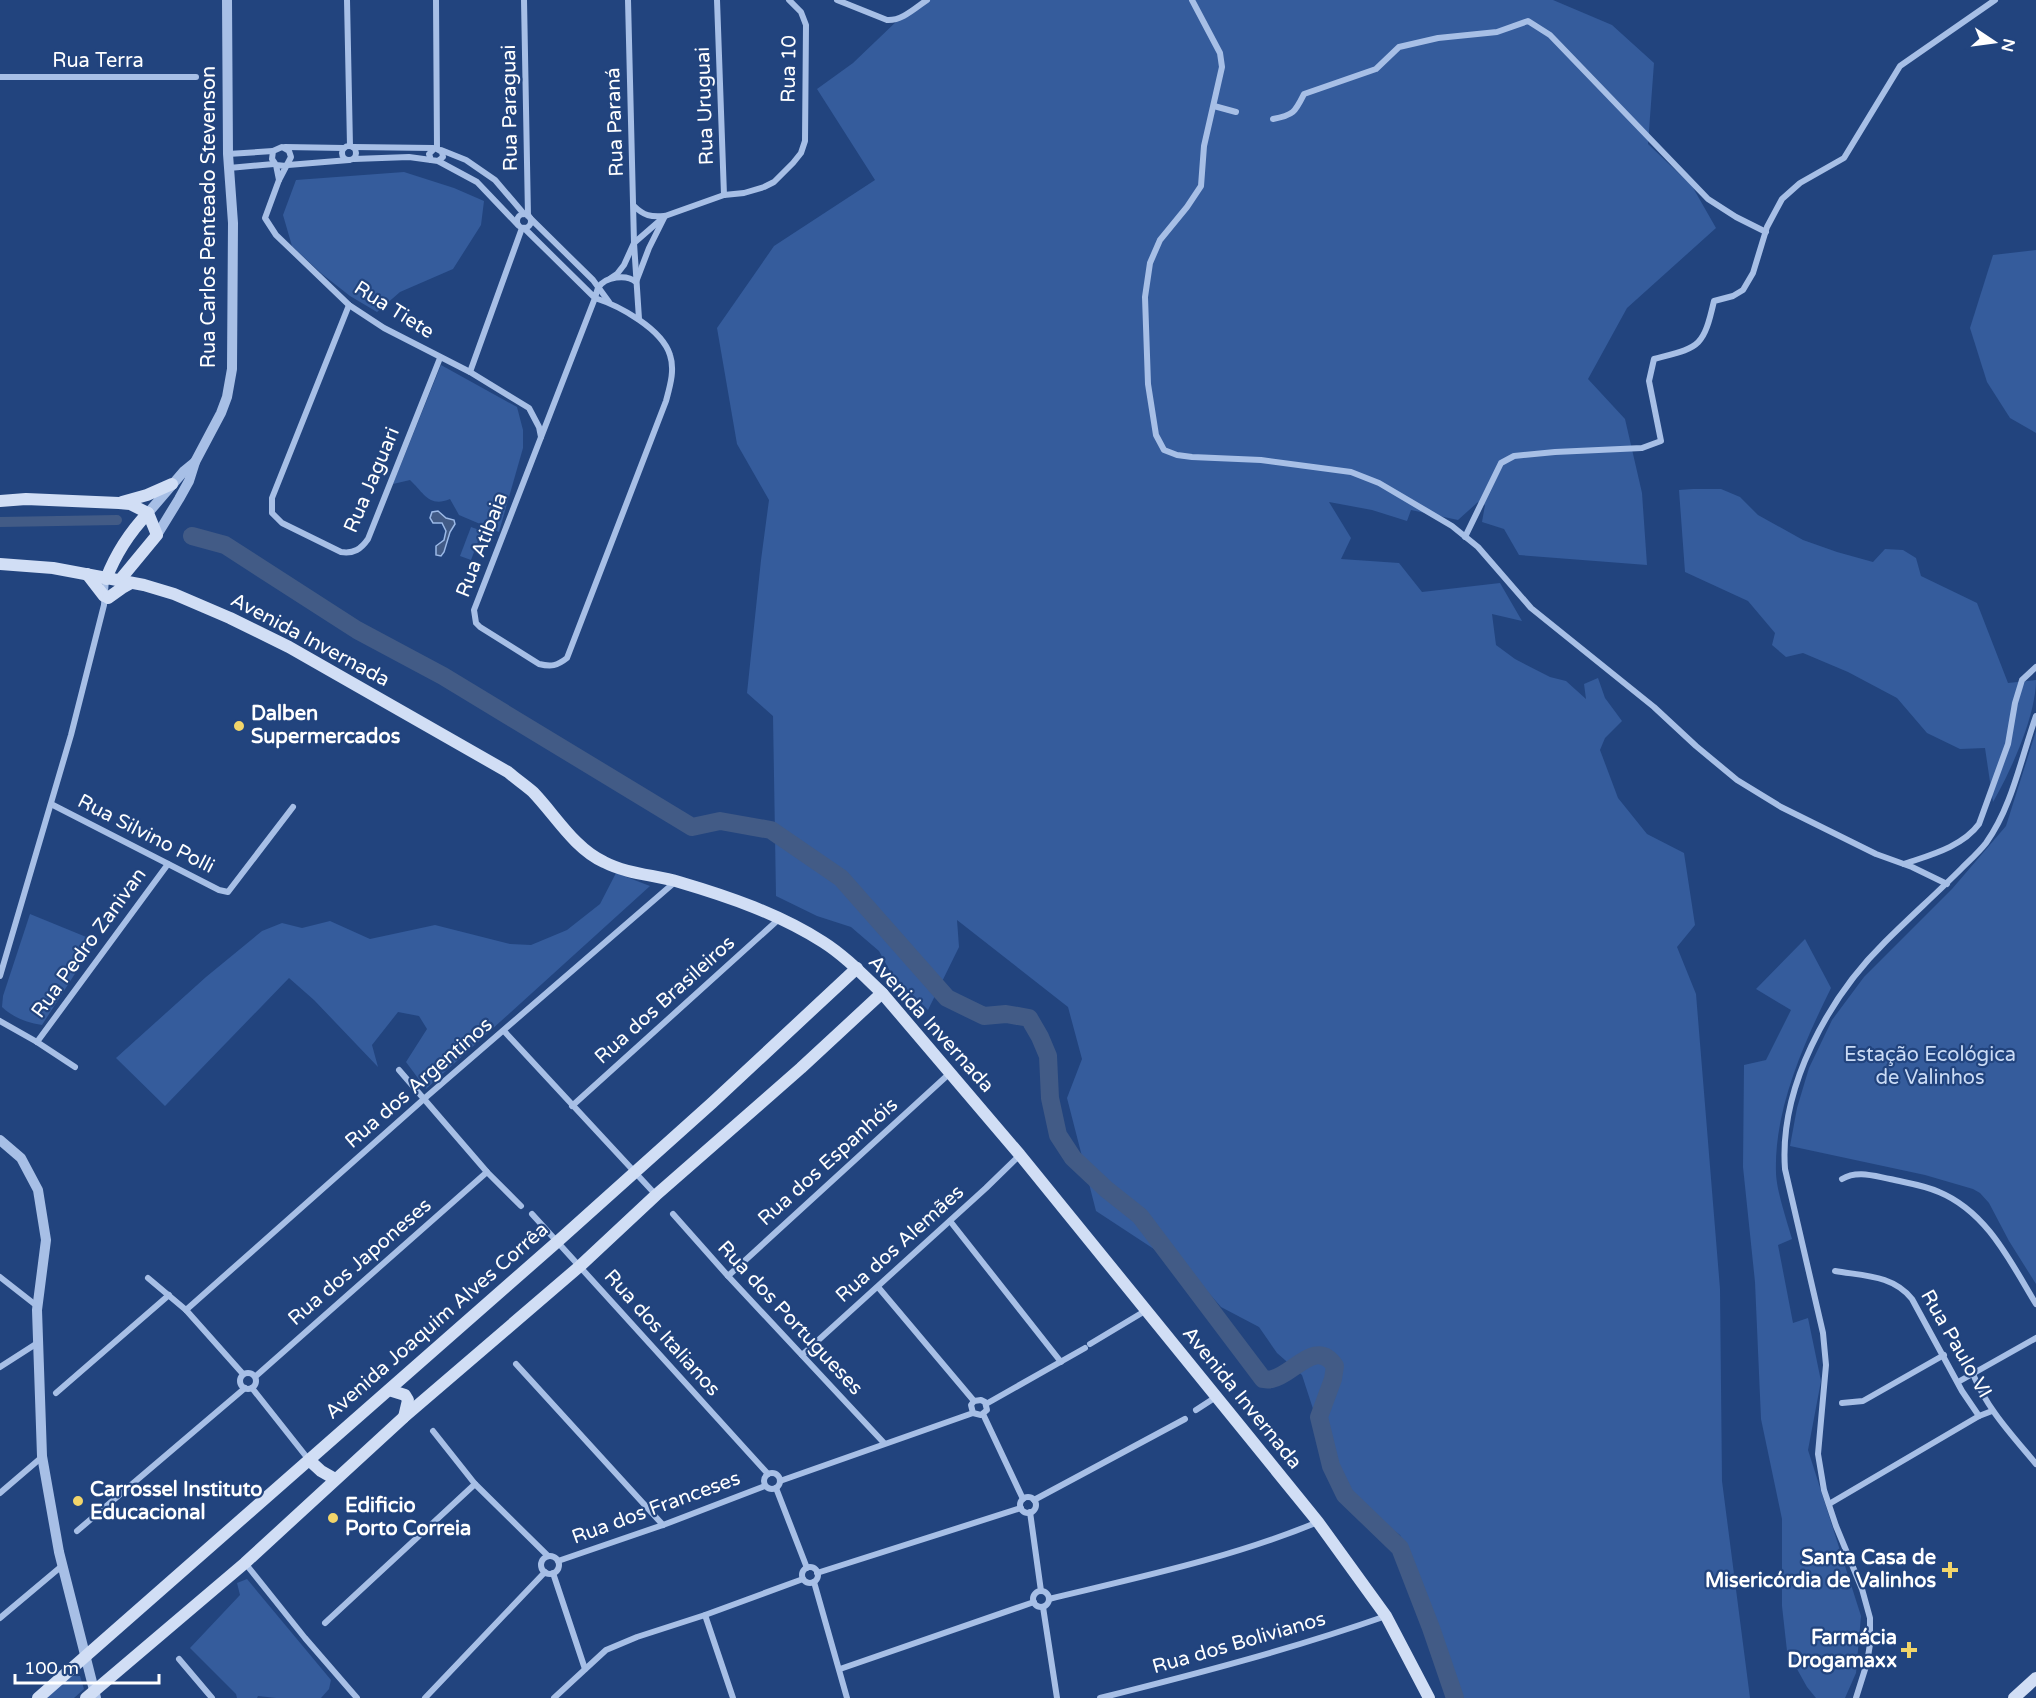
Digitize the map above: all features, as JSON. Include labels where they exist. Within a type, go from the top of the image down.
[{"type":"main road","points":[[119,503],[147,495],[172,484]]},
{"type":"main road","points":[[0,501],[26,499],[130,504],[148,513],[157,535]]},
{"type":"main road","name":"Rua Carlos Penteado Stevenson","points":[[106,579],[119,549],[132,529],[148,513]]},
{"type":"main road","name":"Rua Carlos Penteado Stevenson","points":[[105,600],[132,583],[136,561],[157,535]]},
{"type":"main road","points":[[132,583],[136,561]]},
{"type":"main road","name":"Avenida Invernada","points":[[0,564],[53,567],[132,583],[183,598],[230,618],[289,647],[508,772],[531,790],[586,852],[605,863],[728,897],[780,918],[824,942],[882,993],[951,1073],[1318,1522],[1386,1616],[1429,1698]]},
{"type":"main road","points":[[87,574],[105,600]]},
{"type":"main road","name":"Avenida Joaquim Alves Corrêa","points":[[38,1698],[557,1242],[857,969]]},
{"type":"main road","points":[[92,1695],[245,1563],[404,1417],[580,1266],[882,993]]},
{"type":"main road","points":[[389,1390],[401,1392],[408,1400],[404,1417]]},
{"type":"main road","points":[[309,1460],[321,1471],[335,1479]]},
{"type":"main road","points":[[2014,1698],[2036,1678]]},
{"type":"street","name":"Rua Carlos Penteado Stevenson","points":[[157,535],[189,481],[195,462],[227,397],[232,369],[233,223],[228,154],[228,0]]},
{"type":"street","points":[[346,0],[349,147],[343,156],[351,159]]},
{"type":"street","points":[[435,161],[443,157],[437,149],[436,0]]},
{"type":"street","name":"Rua Paraguai","points":[[524,0],[527,216]]},
{"type":"street","name":"Rua Paraná","points":[[628,0],[634,243],[639,319]]},
{"type":"street","name":"Rua Uruguai","points":[[717,0],[724,195]]},
{"type":"street","name":"Rua Uruguai","points":[[718,17],[722,0]]},
{"type":"street","points":[[837,0],[892,21],[899,19],[927,0]]},
{"type":"street","points":[[1192,0],[1220,53],[1222,67],[1204,146],[1201,186],[1160,240],[1150,263],[1145,297],[1148,384],[1156,435],[1164,450],[1192,458],[1261,460],[1351,472],[1379,483],[1452,526],[1478,548],[1531,608],[1654,707],[1737,780],[1781,807],[1876,854],[1947,884]]},
{"type":"street","points":[[1465,537],[1501,463],[1514,456],[1642,448],[1661,441],[1649,381],[1654,359],[1692,349],[1702,340],[1714,301],[1733,296],[1743,290],[1753,273],[1766,231],[1782,199],[1800,183],[1844,158],[1900,66],[1995,0]]},
{"type":"street","name":"Rua 10","points":[[724,195],[744,194],[764,188],[774,182],[801,153],[805,141],[806,24],[801,12],[790,1]]},
{"type":"street","points":[[1273,119],[1289,116],[1296,111],[1304,94],[1376,69],[1400,46],[1438,38],[1497,32],[1528,21],[1550,35],[1708,200],[1766,231]]},
{"type":"street","name":"Rua Terra","points":[[0,77],[196,77]]},
{"type":"street","points":[[1214,106],[1236,112]]},
{"type":"street","points":[[228,154],[273,151],[284,147],[437,149],[466,160],[495,180],[527,216],[599,286],[609,302]]},
{"type":"street","points":[[284,147],[291,153],[291,160],[287,165]]},
{"type":"street","points":[[349,147],[356,153],[351,159]]},
{"type":"street","points":[[435,161],[429,154],[437,149]]},
{"type":"street","points":[[273,151],[272,159],[279,180]]},
{"type":"street","points":[[229,168],[351,159],[410,157],[435,161],[477,182],[595,298],[609,302],[639,319]]},
{"type":"street","name":"Rua Tiete","points":[[287,165],[265,219],[276,235],[349,305],[384,328],[470,372],[529,408],[539,427],[541,440]]},
{"type":"street","points":[[634,206],[651,217],[665,216],[724,195]]},
{"type":"street","points":[[470,372],[521,227],[517,219],[527,216]]},
{"type":"street","points":[[521,227],[530,225],[527,216]]},
{"type":"street","points":[[634,243],[665,216]]},
{"type":"street","points":[[607,280],[626,276],[636,282],[665,216]]},
{"type":"street","name":"Rua Paraná","points":[[599,286],[617,274],[624,265],[634,243]]},
{"type":"street","name":"Rua Atibaia","points":[[599,286],[474,610],[474,618],[480,627],[539,664],[557,665],[567,658],[666,401],[672,372],[671,357],[665,343],[639,319]]},
{"type":"street","name":"Rua Jaguari","points":[[349,305],[272,498],[272,513],[282,523],[341,552],[349,553],[363,547],[440,358]]},
{"type":"street","name":"Rua Carlos Penteado Stevenson","points":[[148,513],[172,484],[195,462]]},
{"type":"street","name":"Rua Carlos Penteado Stevenson","points":[[0,976],[51,804],[105,600],[106,579]]},
{"type":"street","points":[[1904,864],[1954,845],[1979,824],[2008,744],[2015,703],[2022,680],[2036,667]]},
{"type":"street","points":[[1856,1698],[1867,1663],[1870,1618],[1862,1589],[1829,1504],[1818,1454],[1820,1417],[1825,1390],[1825,1354],[1823,1333],[1785,1169],[1783,1145],[1790,1106],[1805,1063],[1832,1009],[1849,985],[1883,944],[1947,884],[1984,844],[2000,821],[2036,716]]},
{"type":"street","name":"Rua Silvino Polli","points":[[51,804],[219,890],[228,892],[293,807]]},
{"type":"street","name":"Rua Pedro Zanivan","points":[[37,1042],[168,864]]},
{"type":"street","name":"Rua dos Argentinos","points":[[186,1310],[425,1098],[676,881]]},
{"type":"street","name":"Rua dos Brasileiros","points":[[573,1106],[780,918]]},
{"type":"street","points":[[0,1021],[75,1067]]},
{"type":"street","points":[[504,1031],[656,1195]]},
{"type":"street","points":[[399,1070],[487,1172],[521,1206]]},
{"type":"street","name":"Rua dos Espanhóis","points":[[728,1276],[951,1073]]},
{"type":"street","points":[[0,1140],[21,1158],[39,1190],[45,1240],[37,1306],[42,1456],[51,1515],[83,1643],[92,1695]]},
{"type":"street","name":"Rua dos Alemães","points":[[802,1355],[1020,1155]]},
{"type":"street","name":"Rua dos Japoneses","points":[[256,1376],[487,1172]]},
{"type":"street","points":[[1842,1179],[1849,1175],[1860,1174],[1922,1186],[1952,1198],[1971,1211],[1995,1237],[2036,1304]]},
{"type":"street","name":"Rua dos Italianos","points":[[532,1214],[768,1474]]},
{"type":"street","name":"Rua dos Portugueses","points":[[673,1214],[884,1443]]},
{"type":"street","points":[[950,1221],[1061,1362]]},
{"type":"street","name":"Rua Paulo VI","points":[[1835,1271],[1873,1277],[1898,1285],[1912,1299],[1979,1416]]},
{"type":"street","points":[[0,1276],[37,1306]]},
{"type":"street","points":[[148,1278],[186,1310],[243,1374]]},
{"type":"street","points":[[878,1287],[974,1401]]},
{"type":"street","points":[[56,1393],[169,1295]]},
{"type":"street","points":[[986,1404],[1145,1311]]},
{"type":"street","points":[[1958,1382],[2036,1338]]},
{"type":"street","points":[[0,1368],[39,1342]]},
{"type":"street","points":[[1842,1403],[1863,1401],[1944,1355]]},
{"type":"street","points":[[516,1364],[663,1525]]},
{"type":"street","points":[[77,1531],[245,1388],[252,1388],[256,1384],[256,1376],[248,1372],[243,1374]]},
{"type":"street","points":[[243,1374],[240,1382],[245,1388]]},
{"type":"street","name":"Rua Paulo VI","points":[[1973,1374],[1981,1394],[1992,1411],[2036,1464]]},
{"type":"street","points":[[252,1388],[309,1460]]},
{"type":"street","points":[[1196,1410],[1216,1396]]},
{"type":"street","points":[[807,1568],[778,1484],[776,1474],[768,1474],[764,1480],[769,1489],[778,1484],[884,1443],[974,1413],[983,1414],[987,1410],[986,1404],[981,1400],[974,1401]]},
{"type":"street","points":[[974,1401],[971,1405],[974,1413]]},
{"type":"street","points":[[1829,1504],[1979,1416],[1992,1411]]},
{"type":"street","points":[[983,1414],[1023,1499]]},
{"type":"street","points":[[1034,1500],[1185,1419]]},
{"type":"street","points":[[433,1431],[475,1484],[548,1556],[558,1561],[558,1566],[553,1573]]},
{"type":"street","points":[[0,1494],[42,1456]]},
{"type":"street","points":[[325,1623],[475,1484]]},
{"type":"street","name":"Rua dos Franceses","points":[[558,1561],[663,1525],[765,1485]]},
{"type":"street","points":[[1028,1497],[1034,1500],[1035,1507],[1030,1512],[1024,1512],[1020,1503],[1023,1499],[1028,1497]]},
{"type":"street","points":[[817,1573],[1021,1508]]},
{"type":"street","points":[[1030,1512],[1041,1591],[1049,1599]]},
{"type":"street","points":[[1049,1599],[1172,1570],[1280,1538],[1318,1522]]},
{"type":"street","points":[[545,1572],[541,1562],[548,1556]]},
{"type":"street","points":[[245,1563],[353,1697]]},
{"type":"street","points":[[0,1618],[63,1565]]},
{"type":"street","points":[[807,1568],[814,1569],[817,1573],[814,1582],[847,1698]]},
{"type":"street","points":[[807,1568],[802,1574],[803,1579],[806,1583],[814,1582]]},
{"type":"street","points":[[545,1572],[553,1573]]},
{"type":"street","points":[[425,1698],[545,1572]]},
{"type":"street","points":[[553,1573],[585,1669]]},
{"type":"street","points":[[554,1698],[606,1650],[636,1637],[705,1615],[803,1579]]},
{"type":"street","points":[[1041,1591],[1034,1595],[1034,1602],[1037,1606],[1043,1607]]},
{"type":"street","points":[[1043,1607],[1049,1599]]},
{"type":"street","points":[[840,1669],[1034,1602]]},
{"type":"street","points":[[1043,1607],[1057,1698]]},
{"type":"street","points":[[705,1615],[733,1698]]},
{"type":"street","name":"Rua dos Bolivianos","points":[[1100,1698],[1214,1669],[1386,1616]]},
{"type":"street","points":[[179,1659],[212,1698]]},
{"type":"green space","points":[[927,0],[1553,0],[1612,25],[1654,63],[1648,144],[1692,186],[1716,228],[1627,308],[1588,379],[1625,419],[1642,493],[1647,565],[1519,555],[1504,529],[1482,522],[1485,505],[1478,502],[1458,520],[1411,510],[1407,521],[1372,510],[1329,502],[1351,538],[1341,559],[1399,563],[1422,592],[1500,583],[1522,621],[1492,614],[1496,645],[1515,659],[1550,677],[1566,681],[1586,699],[1584,684],[1598,678],[1605,698],[1622,721],[1605,738],[1600,750],[1618,798],[1647,834],[1684,853],[1695,925],[1677,947],[1696,994],[1720,1289],[1722,1481],[1750,1698],[1450,1698],[1436,1659],[1415,1568],[1400,1535],[1340,1492],[1302,1375],[1277,1353],[1259,1327],[1221,1307],[1192,1274],[1096,1211],[1067,1098],[1082,1059],[1068,1007],[957,920],[959,947],[928,1010],[891,973],[879,951],[851,927],[817,916],[776,896],[773,716],[747,693],[769,500],[737,444],[717,328],[774,246],[875,180],[817,89],[853,63],[899,19]]},
{"type":"green space","points":[[404,172],[454,188],[484,201],[481,225],[453,269],[400,292],[377,312],[350,296],[292,246],[283,215],[296,180]]},
{"type":"green space","points":[[2036,250],[2036,433],[2010,418],[1987,382],[1970,328],[1993,255]]},
{"type":"green space","points":[[441,365],[517,407],[523,430],[523,448],[499,532],[459,515],[450,499],[437,502],[427,498],[410,480],[393,484]]},
{"type":"green space","points":[[1721,489],[1740,497],[1758,515],[1803,540],[1837,552],[1873,562],[1885,549],[1903,550],[1916,558],[1921,576],[1977,603],[2008,683],[2036,680],[2027,726],[2015,759],[1993,802],[1985,748],[1960,749],[1927,733],[1897,698],[1848,672],[1803,653],[1786,657],[1772,645],[1775,633],[1748,601],[1685,572],[1679,490]]},
{"type":"green space","points":[[471,527],[482,531],[471,560],[460,556]]},
{"type":"green space","name":"Estação Ecológica de Valinhos","points":[[2036,731],[2036,1284],[1989,1203],[1973,1189],[1925,1175],[1790,1146],[1797,1108],[1809,1068],[1832,1020],[1864,977],[1952,889],[2006,826]]},
{"type":"green space","points":[[616,873],[650,886],[426,1089],[406,1062],[427,1029],[419,1016],[398,1012],[372,1045],[378,1067],[314,1000],[289,978],[165,1106],[116,1058],[206,977],[262,931],[282,923],[302,928],[330,921],[370,939],[435,925],[510,944],[531,945],[567,930],[600,904]]},
{"type":"green space","points":[[30,914],[96,941],[42,1025],[20,1019],[2,1007],[3,996]]},
{"type":"green space","points":[[1805,939],[1831,988],[1801,1054],[1785,1101],[1780,1124],[1776,1179],[1792,1239],[1778,1245],[1793,1323],[1808,1318],[1821,1381],[1808,1450],[1861,1616],[1856,1673],[1845,1698],[1816,1698],[1807,1687],[1787,1651],[1782,1606],[1782,1519],[1761,1419],[1755,1282],[1743,1167],[1744,1065],[1766,1060],[1791,1010],[1756,989]]},
{"type":"green space","points":[[247,1579],[331,1680],[329,1689],[321,1698],[258,1696],[257,1698],[237,1698],[236,1694],[190,1648],[240,1595],[237,1583]]},
{"type":"green space","points":[[72,1676],[80,1676],[84,1689],[74,1698],[45,1698]]},
{"type":"shaded area","points":[[438,511],[446,518],[454,520],[455,524],[441,556],[436,555],[436,546],[444,540],[446,531],[442,523],[433,523],[430,518],[432,512]]},
{"type":"waterway","points":[[0,522],[117,520]]},
{"type":"waterway","points":[[192,536],[225,545],[357,630],[443,676],[692,827],[720,821],[771,830],[841,878],[947,998],[984,1016],[1006,1014],[1029,1018],[1048,1056],[1050,1098],[1058,1135],[1073,1158],[1106,1189],[1140,1216],[1263,1379],[1280,1376],[1312,1356],[1320,1355],[1328,1358],[1335,1366],[1333,1379],[1319,1417],[1331,1466],[1345,1495],[1400,1548],[1455,1698]]},
{"type":"place","name":"Dalben Supermercados","points":[[239,726]]},
{"type":"place","name":"Carrossel Instituto Educacional","points":[[78,1501]]},
{"type":"place","name":"Edificio Porto Correia","points":[[333,1518]]},
{"type":"place","name":"Santa Casa de Misericórdia de Valinhos","points":[[1950,1570]]},
{"type":"place","name":"Farmácia Drogamaxx","points":[[1909,1650]]}]
